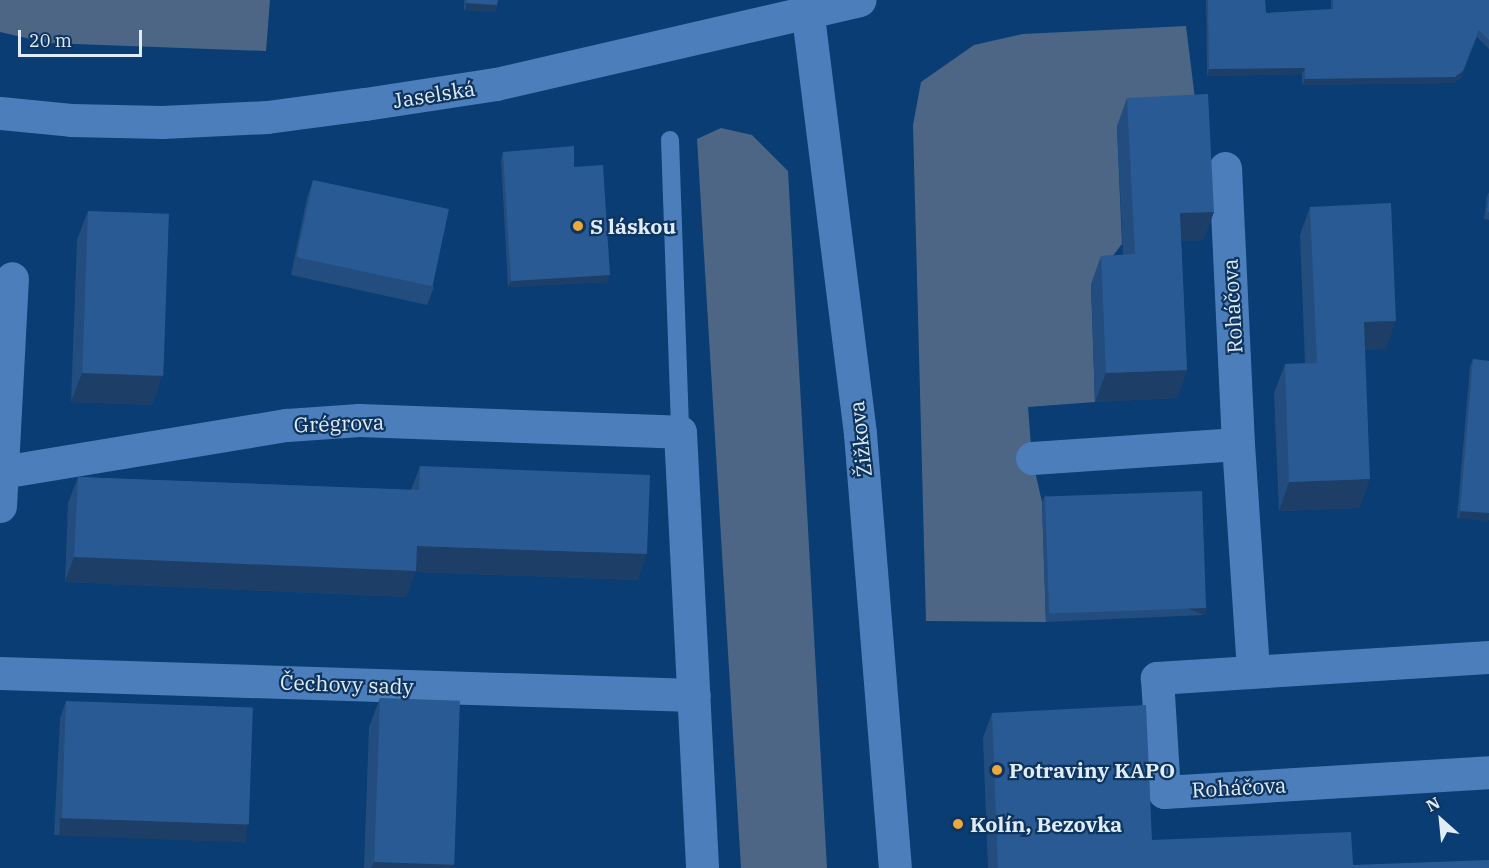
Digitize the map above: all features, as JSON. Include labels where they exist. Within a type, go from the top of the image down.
[{"type":"street","name":"Jaselská","points":[[0,113],[71,120],[162,122],[278,116],[496,84],[807,6],[860,0]]},
{"type":"street","name":"Žižkova","points":[[807,6],[860,434],[895,868]]},
{"type":"street","name":"Roháčova","points":[[1226,168],[1238,444],[1253,672]]},
{"type":"street","points":[[0,506],[12,278]]},
{"type":"street","name":"Grégrova","points":[[2,472],[287,425],[359,420],[680,432]]},
{"type":"street","points":[[680,432],[702,868]]},
{"type":"street","points":[[1032,458],[1238,444]]},
{"type":"street","name":"Roháčova","points":[[1489,657],[1157,678],[1164,792],[1489,772]]},
{"type":"street","name":"Čechovy sady","points":[[0,673],[694,695]]},
{"type":"lane","points":[[670,140],[680,432]]},
{"type":"shaded area","points":[[0,0],[270,0],[266,51],[48,43],[0,32]]},
{"type":"shaded area","points":[[1186,26],[1198,123],[1117,127],[1122,244],[1091,284],[1095,402],[1028,407],[1032,458],[1042,502],[1046,622],[926,621],[913,125],[921,82],[974,45],[1023,34]]},
{"type":"shaded area","points":[[721,128],[752,135],[788,171],[827,868],[741,868],[697,139]]},
{"type":"building","points":[[467,0],[498,0],[497,5],[466,3]]},
{"type":"building","points":[[1208,0],[1265,0],[1266,13],[1333,9],[1333,0],[1489,0],[1489,40],[1479,30],[1463,71],[1455,77],[1305,79],[1305,68],[1209,69]]},
{"type":"building","points":[[1208,94],[1214,212],[1180,213],[1187,370],[1106,373],[1101,256],[1135,254],[1127,98]]},
{"type":"building","points":[[574,146],[574,167],[603,165],[610,275],[511,281],[503,152]]},
{"type":"building","points":[[313,180],[449,209],[433,286],[297,257]]},
{"type":"building","points":[[1391,203],[1396,321],[1364,322],[1370,479],[1289,482],[1285,364],[1317,363],[1310,207]]},
{"type":"building","points":[[88,211],[169,214],[163,376],[82,373]]},
{"type":"building","points":[[1473,359],[1489,361],[1489,513],[1460,511]]},
{"type":"building","points":[[420,466],[650,475],[647,554],[417,546],[416,571],[74,557],[78,477],[419,490]]},
{"type":"building","points":[[1202,491],[1206,608],[1049,613],[1045,496]]},
{"type":"building","points":[[380,698],[460,701],[454,865],[374,862]]},
{"type":"building","points":[[66,701],[253,708],[249,824],[62,818]]},
{"type":"building","points":[[1146,705],[1152,840],[1351,832],[1353,865],[1489,860],[1489,868],[998,868],[992,713]]},
{"type":"place","name":"S láskou","points":[[578,226]]},
{"type":"place","name":"Potraviny KAPO","points":[[997,770]]},
{"type":"place","name":"Kolín, Bezovka","points":[[958,824]]}]
